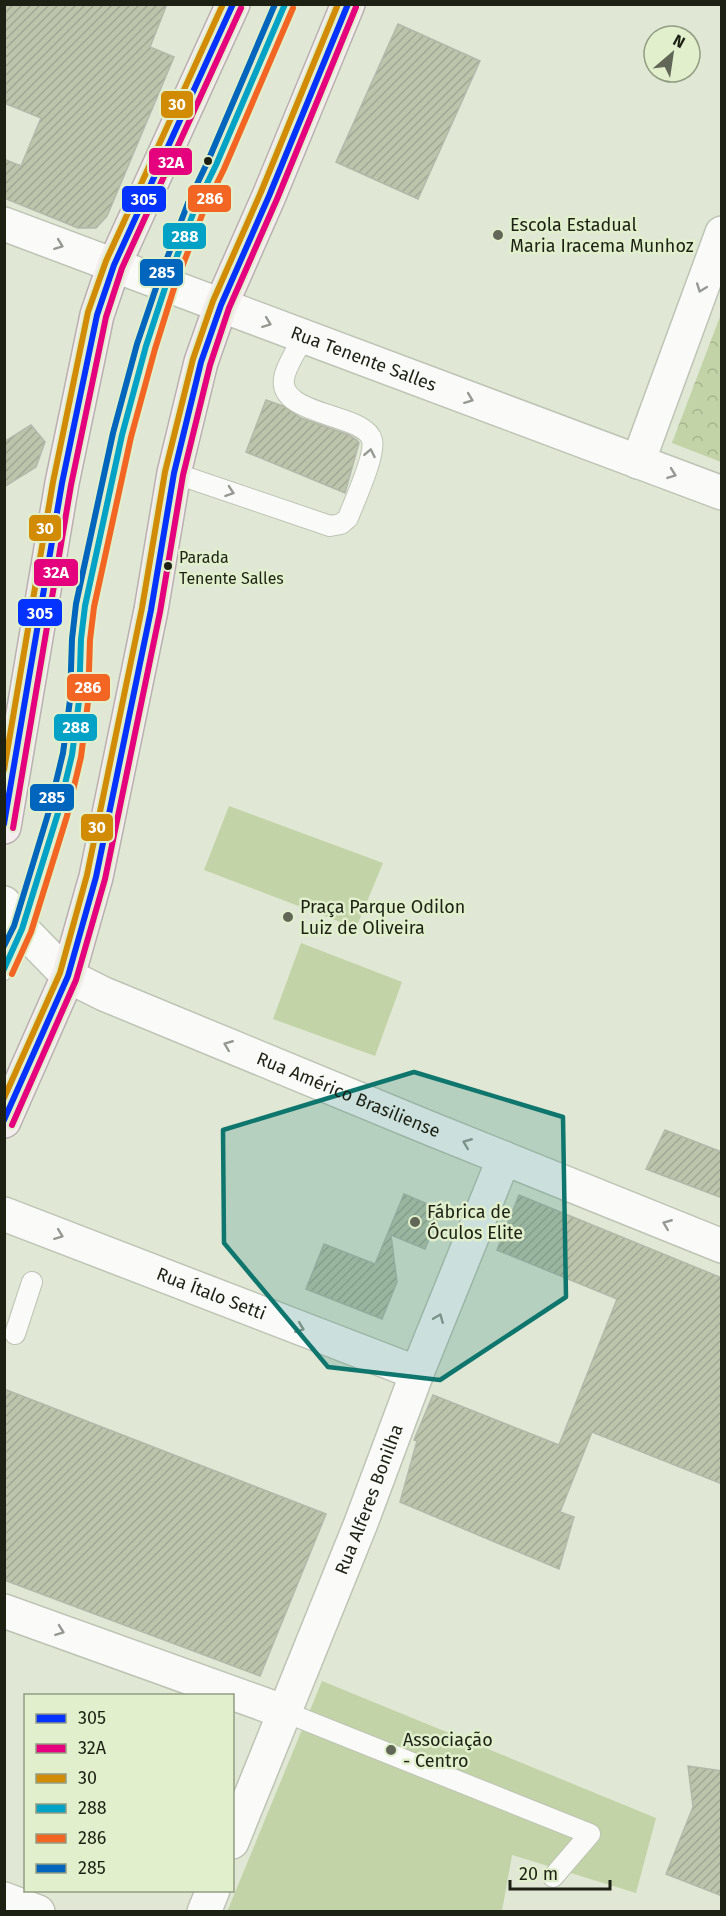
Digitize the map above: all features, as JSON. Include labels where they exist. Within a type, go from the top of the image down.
[{"type":"main road","points":[[4,827],[13,732],[97,315],[114,265],[232,4]]},
{"type":"main road","points":[[4,1121],[68,976],[96,877],[151,609],[174,473],[201,362],[221,305],[269,196],[348,4]]},
{"type":"street","name":"Rua Tenente Salles","points":[[4,224],[722,493]]},
{"type":"street","points":[[638,462],[722,233]]},
{"type":"street","name":"Rua Américo Brasiliense","points":[[13,916],[68,976],[104,994],[722,1246]]},
{"type":"street","name":"Rua Alferes Bonilha","points":[[234,1837],[361,1523],[417,1373],[504,1158]]},
{"type":"street","name":"Rua Ítalo Setti","points":[[4,1214],[417,1373]]},
{"type":"street","points":[[4,1611],[285,1712]]},
{"type":"street","points":[[204,1911],[212,1892]]},
{"type":"street","points":[[4,1899],[38,1911]]},
{"type":"lane","points":[[4,970],[13,916],[58,813],[72,755],[79,701],[81,639],[85,606],[122,435],[146,346],[196,206],[285,4]]},
{"type":"lane","points":[[174,473],[330,526],[341,524],[348,518],[372,452],[372,438],[364,429],[298,404],[288,394],[284,383],[285,374],[304,337]]},
{"type":"lane","points":[[15,1334],[32,1282]]},
{"type":"lane","points":[[285,1712],[590,1834],[553,1877]]},
{"type":"highlighted area","points":[[414,1072],[563,1117],[566,1297],[440,1380],[328,1367],[224,1243],[223,1130]]},
{"type":"green space","points":[[721,314],[721,462],[672,443]]},
{"type":"green space","points":[[229,806],[383,863],[356,928],[204,870]]},
{"type":"green space","points":[[301,943],[402,982],[375,1056],[273,1019]]},
{"type":"green space","name":"Associação - Centro","points":[[322,1681],[656,1818],[636,1893],[512,1855],[502,1911],[227,1912]]},
{"type":"building","points":[[4,4],[167,4],[150,47],[174,57],[107,216],[96,228],[78,228],[4,198],[4,159],[21,166],[41,118],[4,103]]},
{"type":"building","points":[[398,24],[480,61],[418,199],[336,162]]},
{"type":"building","points":[[266,400],[283,406],[301,418],[357,440],[359,443],[345,493],[246,452]]},
{"type":"building","points":[[31,425],[45,442],[36,467],[4,487],[4,442]]},
{"type":"building","points":[[665,1130],[722,1152],[722,1198],[646,1169]]},
{"type":"building","points":[[404,1194],[441,1210],[425,1249],[391,1235],[397,1282],[382,1319],[306,1289],[324,1244],[375,1264]]},
{"type":"building","points":[[519,1195],[722,1278],[722,1484],[592,1432],[560,1512],[574,1517],[559,1569],[400,1502],[417,1441],[414,1440],[433,1395],[559,1445],[617,1299],[497,1250]]},
{"type":"building","points":[[4,1389],[326,1514],[260,1676],[4,1580]]},
{"type":"building","points":[[688,1766],[722,1771],[722,1896],[666,1874],[693,1807]]},
{"type":"transit line","name":"30","points":[[4,770],[53,482],[88,312],[106,261],[223,4]]},
{"type":"transit line","name":"305","points":[[4,824],[62,483],[97,315],[114,265],[233,4]]},
{"type":"transit line","name":"285","points":[[4,946],[14,926],[49,811],[63,753],[70,700],[72,639],[76,604],[113,433],[137,344],[188,203],[275,4]]},
{"type":"transit line","name":"288","points":[[4,969],[22,929],[58,813],[72,755],[79,701],[81,639],[85,606],[122,435],[146,346],[196,206],[285,4]]},
{"type":"transit line","name":"30","points":[[4,1098],[60,973],[87,875],[142,608],[165,472],[193,359],[213,301],[261,192],[338,4]]},
{"type":"transit line","name":"305","points":[[4,1120],[68,976],[96,877],[151,610],[174,473],[201,362],[221,305],[269,196],[348,4]]},
{"type":"transit line","name":"32A","points":[[12,1125],[76,980],[105,879],[160,612],[183,475],[210,365],[229,308],[277,199],[356,7]]},
{"type":"transit line","name":"32A","points":[[13,828],[71,485],[106,317],[122,268],[241,8]]},
{"type":"transit line","name":"286","points":[[12,974],[31,932],[67,816],[81,757],[88,702],[90,640],[94,607],[131,437],[155,349],[174,288],[204,210],[293,8]]},
{"type":"place","name":"Escola Estadual Maria Iracema Munhoz","points":[[498,235]]},
{"type":"place","name":"Parada Tenente Salles","points":[[168,566]]},
{"type":"place","name":"Praça Parque Odilon Luiz de Oliveira","points":[[288,917]]},
{"type":"place","name":"Fábrica de Óculos Elite","points":[[415,1222]]},
{"type":"place","name":"Associação - Centro","points":[[391,1750]]}]
